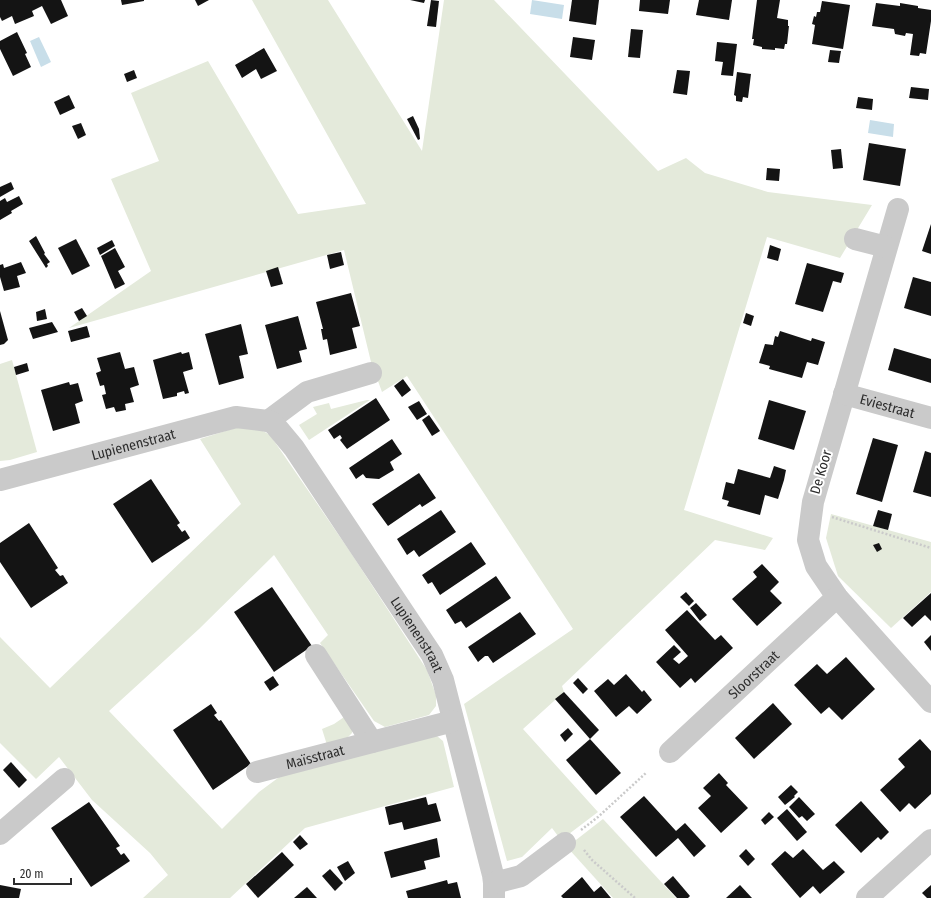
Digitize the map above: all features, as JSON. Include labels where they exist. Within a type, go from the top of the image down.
[{"type":"street","name":"De Koor","points":[[898,209],[813,502],[808,540],[816,566],[837,597],[931,702]]},
{"type":"street","points":[[855,239],[886,247]]},
{"type":"street","points":[[268,420],[307,392],[371,373]]},
{"type":"street","name":"Eviestraat","points":[[844,394],[931,418]]},
{"type":"street","name":"Lupienenstraat","points":[[0,480],[236,417],[268,420],[274,424],[294,448],[432,655],[443,680],[494,890],[521,876],[569,840]]},
{"type":"street","name":"Sloorstraat","points":[[670,752],[837,597]]},
{"type":"street","points":[[316,655],[372,742]]},
{"type":"street","name":"Maïsstraat","points":[[257,772],[453,721]]},
{"type":"street","points":[[0,834],[64,779]]},
{"type":"street","points":[[867,898],[931,840]]},
{"type":"path","points":[[829,516],[931,548]]},
{"type":"path","points":[[635,898],[569,840],[598,817],[647,772]]},
{"type":"green space","points":[[252,0],[328,0],[422,151],[444,0],[494,0],[658,171],[686,158],[705,173],[768,192],[872,205],[840,258],[767,237],[684,510],[773,538],[765,550],[715,540],[562,686],[564,692],[523,729],[598,812],[561,840],[552,828],[522,857],[507,861],[464,704],[573,629],[407,376],[382,392],[371,362],[344,250],[69,328],[151,271],[111,179],[159,161],[131,93],[208,61],[298,214],[366,204]]},
{"type":"green space","points":[[12,360],[37,452],[10,460],[0,461],[0,364]]},
{"type":"green space","points":[[370,400],[309,440],[299,425],[317,414],[313,407],[329,403],[331,409]]},
{"type":"green space","points":[[256,427],[270,435],[351,553],[427,670],[436,695],[436,706],[429,715],[385,727],[374,721],[320,643],[328,635],[274,555],[199,629],[109,711],[222,829],[259,792],[282,775],[437,736],[443,741],[454,787],[305,828],[230,898],[143,898],[168,875],[150,853],[92,800],[59,757],[36,779],[0,743],[0,637],[50,688],[241,504],[200,439],[235,428]]},
{"type":"green space","points":[[831,514],[931,542],[931,592],[891,628],[838,576],[826,538]]},
{"type":"green space","points":[[347,715],[352,725],[352,733],[345,740],[327,745],[322,729],[334,724]]},
{"type":"green space","points":[[603,819],[676,898],[613,898],[567,847]]},
{"type":"water","points":[[532,0],[564,5],[562,19],[530,14]]},
{"type":"water","points":[[39,37],[51,62],[41,67],[30,41]]},
{"type":"water","points":[[870,120],[894,124],[893,137],[868,133]]},
{"type":"building","points":[[0,0],[61,0],[68,16],[51,24],[42,6],[32,11],[34,16],[15,24],[12,16],[2,21],[0,17]]},
{"type":"building","points":[[121,0],[144,0],[144,1],[122,5]]},
{"type":"building","points":[[195,0],[209,0],[198,6]]},
{"type":"building","points":[[410,0],[425,0],[424,3]]},
{"type":"building","points":[[431,0],[439,1],[436,27],[427,26]]},
{"type":"building","points":[[572,0],[599,0],[596,25],[569,21]]},
{"type":"building","points":[[640,0],[670,0],[668,14],[639,11]]},
{"type":"building","points":[[699,0],[732,0],[729,20],[696,15]]},
{"type":"building","points":[[757,0],[780,0],[777,18],[788,20],[789,26],[787,44],[785,44],[784,49],[762,49],[762,47],[753,45],[754,39],[752,39]]},
{"type":"building","points":[[822,1],[850,5],[843,49],[812,44],[815,25],[812,24],[814,16],[816,17],[817,12],[820,12]]},
{"type":"building","points":[[876,3],[900,6],[900,3],[931,10],[931,21],[926,54],[920,53],[919,56],[910,55],[913,34],[906,33],[905,36],[895,34],[894,29],[872,26]]},
{"type":"building","points":[[631,29],[643,30],[640,58],[628,57]]},
{"type":"building","points":[[17,32],[27,53],[25,54],[31,67],[13,76],[0,49],[0,41]]},
{"type":"building","points":[[573,37],[595,40],[592,60],[570,57]]},
{"type":"building","points":[[717,42],[737,44],[733,76],[721,75],[723,62],[715,61]]},
{"type":"building","points":[[264,48],[277,71],[261,79],[256,69],[242,78],[235,65]]},
{"type":"building","points":[[830,50],[841,51],[839,63],[828,62]]},
{"type":"building","points":[[134,70],[137,78],[127,82],[124,74]]},
{"type":"building","points":[[677,70],[690,71],[687,95],[673,93]]},
{"type":"building","points":[[737,72],[751,74],[748,98],[743,97],[742,102],[736,101],[736,96],[734,95]]},
{"type":"building","points":[[911,87],[929,89],[928,100],[909,98]]},
{"type":"building","points":[[69,95],[75,108],[60,115],[54,102]]},
{"type":"building","points":[[858,97],[873,99],[872,110],[856,108]]},
{"type":"building","points":[[413,116],[419,129],[420,139],[418,140],[407,119]]},
{"type":"building","points":[[81,123],[86,135],[78,139],[72,126]]},
{"type":"building","points":[[869,143],[906,149],[900,186],[863,180]]},
{"type":"building","points":[[841,149],[843,168],[833,169],[831,150]]},
{"type":"building","points":[[767,168],[780,169],[779,181],[766,180]]},
{"type":"building","points":[[11,182],[14,189],[0,197],[0,187]]},
{"type":"building","points":[[19,196],[23,204],[0,220],[0,201],[5,198],[7,202]]},
{"type":"building","points":[[931,224],[931,254],[922,251]]},
{"type":"building","points":[[36,236],[45,253],[44,254],[50,262],[47,264],[48,266],[46,268],[29,241]]},
{"type":"building","points":[[76,239],[90,266],[72,275],[58,248]]},
{"type":"building","points":[[112,240],[115,246],[100,255],[97,248]]},
{"type":"building","points":[[770,245],[781,249],[778,261],[767,258]]},
{"type":"building","points":[[115,248],[125,267],[118,271],[125,284],[115,289],[101,256]]},
{"type":"building","points":[[341,252],[344,265],[330,269],[327,255]]},
{"type":"building","points":[[21,262],[26,273],[17,276],[20,287],[4,291],[0,277],[0,265],[3,264],[4,268]]},
{"type":"building","points":[[807,263],[844,273],[841,283],[833,281],[823,312],[795,304]]},
{"type":"building","points":[[278,267],[283,284],[271,287],[266,271]]},
{"type":"building","points":[[913,277],[931,282],[931,316],[904,308]]},
{"type":"building","points":[[351,293],[360,326],[352,328],[357,348],[330,355],[327,339],[323,340],[321,329],[323,329],[316,302]]},
{"type":"building","points":[[82,308],[87,316],[79,321],[74,312]]},
{"type":"building","points":[[45,309],[47,319],[37,321],[36,312]]},
{"type":"building","points":[[0,311],[8,340],[4,344],[0,345]]},
{"type":"building","points":[[746,313],[754,316],[751,326],[743,323]]},
{"type":"building","points":[[298,316],[307,349],[299,351],[302,362],[277,369],[265,325]]},
{"type":"building","points":[[52,322],[58,332],[33,339],[29,328]]},
{"type":"building","points":[[241,324],[248,354],[239,356],[244,378],[219,385],[205,334]]},
{"type":"building","points":[[87,326],[90,337],[71,342],[68,331]]},
{"type":"building","points":[[780,331],[811,341],[812,338],[825,342],[818,365],[807,362],[802,378],[769,369],[770,366],[759,363],[765,344],[773,345],[775,336],[778,337]]},
{"type":"building","points":[[894,348],[931,359],[931,383],[888,370]]},
{"type":"building","points":[[120,352],[125,369],[134,367],[139,385],[130,388],[134,402],[125,404],[126,410],[116,412],[114,407],[106,409],[102,395],[106,394],[104,385],[100,386],[96,373],[101,371],[97,358]]},
{"type":"building","points":[[181,352],[182,354],[189,352],[193,369],[183,372],[189,393],[185,394],[184,391],[177,393],[177,396],[163,399],[153,360]]},
{"type":"building","points":[[27,363],[29,371],[16,375],[14,367]]},
{"type":"building","points":[[403,379],[411,390],[402,397],[394,386]]},
{"type":"building","points":[[69,382],[70,385],[78,383],[83,401],[75,404],[80,423],[53,431],[41,390]]},
{"type":"building","points":[[376,398],[390,420],[347,449],[340,440],[342,438],[340,435],[334,439],[328,430]]},
{"type":"building","points":[[769,400],[806,411],[794,450],[758,439]]},
{"type":"building","points":[[419,401],[427,414],[417,420],[408,407]]},
{"type":"building","points":[[429,415],[440,431],[432,436],[422,420]]},
{"type":"building","points":[[873,438],[898,445],[882,502],[856,494]]},
{"type":"building","points":[[392,439],[402,454],[390,462],[394,470],[379,479],[366,478],[363,474],[356,479],[349,468]]},
{"type":"building","points":[[925,451],[931,453],[931,497],[913,492]]},
{"type":"building","points":[[774,466],[786,470],[784,480],[778,499],[765,495],[760,515],[727,506],[729,501],[722,499],[726,482],[734,484],[738,469],[770,478]]},
{"type":"building","points":[[419,473],[436,498],[422,507],[420,504],[388,526],[372,504]]},
{"type":"building","points":[[151,479],[180,523],[177,525],[182,532],[185,530],[190,538],[152,563],[113,504]]},
{"type":"building","points":[[441,510],[456,532],[419,557],[414,550],[407,555],[397,539]]},
{"type":"building","points":[[878,510],[892,514],[888,530],[873,526]]},
{"type":"building","points":[[29,523],[58,568],[55,570],[60,576],[63,575],[68,583],[31,608],[0,562],[0,543]]},
{"type":"building","points":[[471,542],[486,564],[440,595],[432,582],[428,584],[422,575]]},
{"type":"building","points":[[879,543],[882,549],[877,552],[873,545]]},
{"type":"building","points":[[762,564],[779,582],[770,591],[782,603],[757,626],[732,599],[757,577],[753,572]]},
{"type":"building","points":[[496,576],[511,598],[466,628],[461,621],[455,624],[446,610]]},
{"type":"building","points":[[272,587],[312,646],[274,672],[234,612]]},
{"type":"building","points":[[686,592],[694,601],[689,606],[680,597]]},
{"type":"building","points":[[931,593],[931,621],[925,615],[912,627],[903,618]]},
{"type":"building","points":[[696,603],[707,615],[700,621],[690,608]]},
{"type":"building","points":[[687,610],[715,640],[721,635],[733,648],[695,683],[691,678],[680,688],[656,662],[674,645],[681,652],[673,659],[679,664],[688,656],[665,630]]},
{"type":"building","points":[[520,612],[536,634],[493,663],[488,656],[485,656],[478,662],[468,647]]},
{"type":"building","points":[[931,635],[931,651],[924,642]]},
{"type":"building","points":[[846,657],[875,689],[842,720],[829,707],[821,714],[794,685],[817,664],[827,674]]},
{"type":"building","points":[[626,674],[642,692],[644,690],[652,700],[637,714],[629,706],[616,717],[594,691],[608,679],[614,685]]},
{"type":"building","points":[[273,676],[279,685],[270,691],[264,682]]},
{"type":"building","points":[[578,678],[588,689],[583,694],[573,683]]},
{"type":"building","points":[[564,692],[599,730],[590,739],[555,699]]},
{"type":"building","points":[[773,703],[792,724],[754,759],[735,738]]},
{"type":"building","points":[[211,704],[217,713],[214,715],[219,721],[221,720],[251,764],[213,790],[173,730]]},
{"type":"building","points":[[568,728],[573,734],[565,742],[560,735]]},
{"type":"building","points":[[590,739],[621,773],[596,795],[566,760]]},
{"type":"building","points":[[920,739],[931,751],[931,794],[915,809],[909,803],[900,812],[880,790],[905,767],[898,759]]},
{"type":"building","points":[[11,762],[27,780],[19,788],[3,770]]},
{"type":"building","points":[[719,773],[728,783],[726,785],[748,808],[721,833],[698,808],[711,796],[703,788]]},
{"type":"building","points":[[791,785],[798,792],[794,796],[795,797],[785,805],[778,797]]},
{"type":"building","points":[[644,796],[676,831],[685,823],[706,846],[694,857],[678,838],[656,857],[620,817]]},
{"type":"building","points":[[426,797],[428,805],[436,803],[441,821],[404,830],[402,822],[389,825],[385,807]]},
{"type":"building","points":[[799,797],[815,814],[807,821],[802,816],[799,818],[789,807]]},
{"type":"building","points":[[861,801],[889,832],[881,840],[878,837],[861,853],[835,825]]},
{"type":"building","points":[[89,802],[120,846],[116,848],[121,855],[124,853],[130,861],[91,887],[51,828]]},
{"type":"building","points":[[787,809],[807,832],[797,841],[777,818]]},
{"type":"building","points":[[769,812],[774,817],[765,825],[761,820]]},
{"type":"building","points":[[300,835],[308,844],[300,850],[293,842]]},
{"type":"building","points":[[437,838],[440,857],[424,861],[426,869],[391,878],[384,852]]},
{"type":"building","points":[[746,849],[755,859],[748,866],[739,856]]},
{"type":"building","points":[[803,849],[823,870],[834,861],[845,872],[820,894],[813,886],[800,898],[771,864],[785,851],[793,858]]},
{"type":"building","points":[[282,852],[294,865],[258,898],[246,884]]},
{"type":"building","points":[[348,861],[355,873],[345,881],[337,867]]},
{"type":"building","points":[[330,869],[343,883],[335,891],[322,876]]},
{"type":"building","points":[[673,876],[690,896],[688,898],[677,898],[664,884]]},
{"type":"building","points":[[582,877],[594,892],[601,886],[611,898],[563,898],[561,896]]},
{"type":"building","points":[[447,880],[448,884],[457,882],[461,898],[408,898],[406,891]]},
{"type":"building","points":[[0,885],[21,889],[19,898],[0,898]]},
{"type":"building","points":[[740,885],[752,898],[726,898]]},
{"type":"building","points":[[931,885],[931,898],[927,898],[922,893]]},
{"type":"building","points":[[307,887],[317,898],[294,898]]}]
